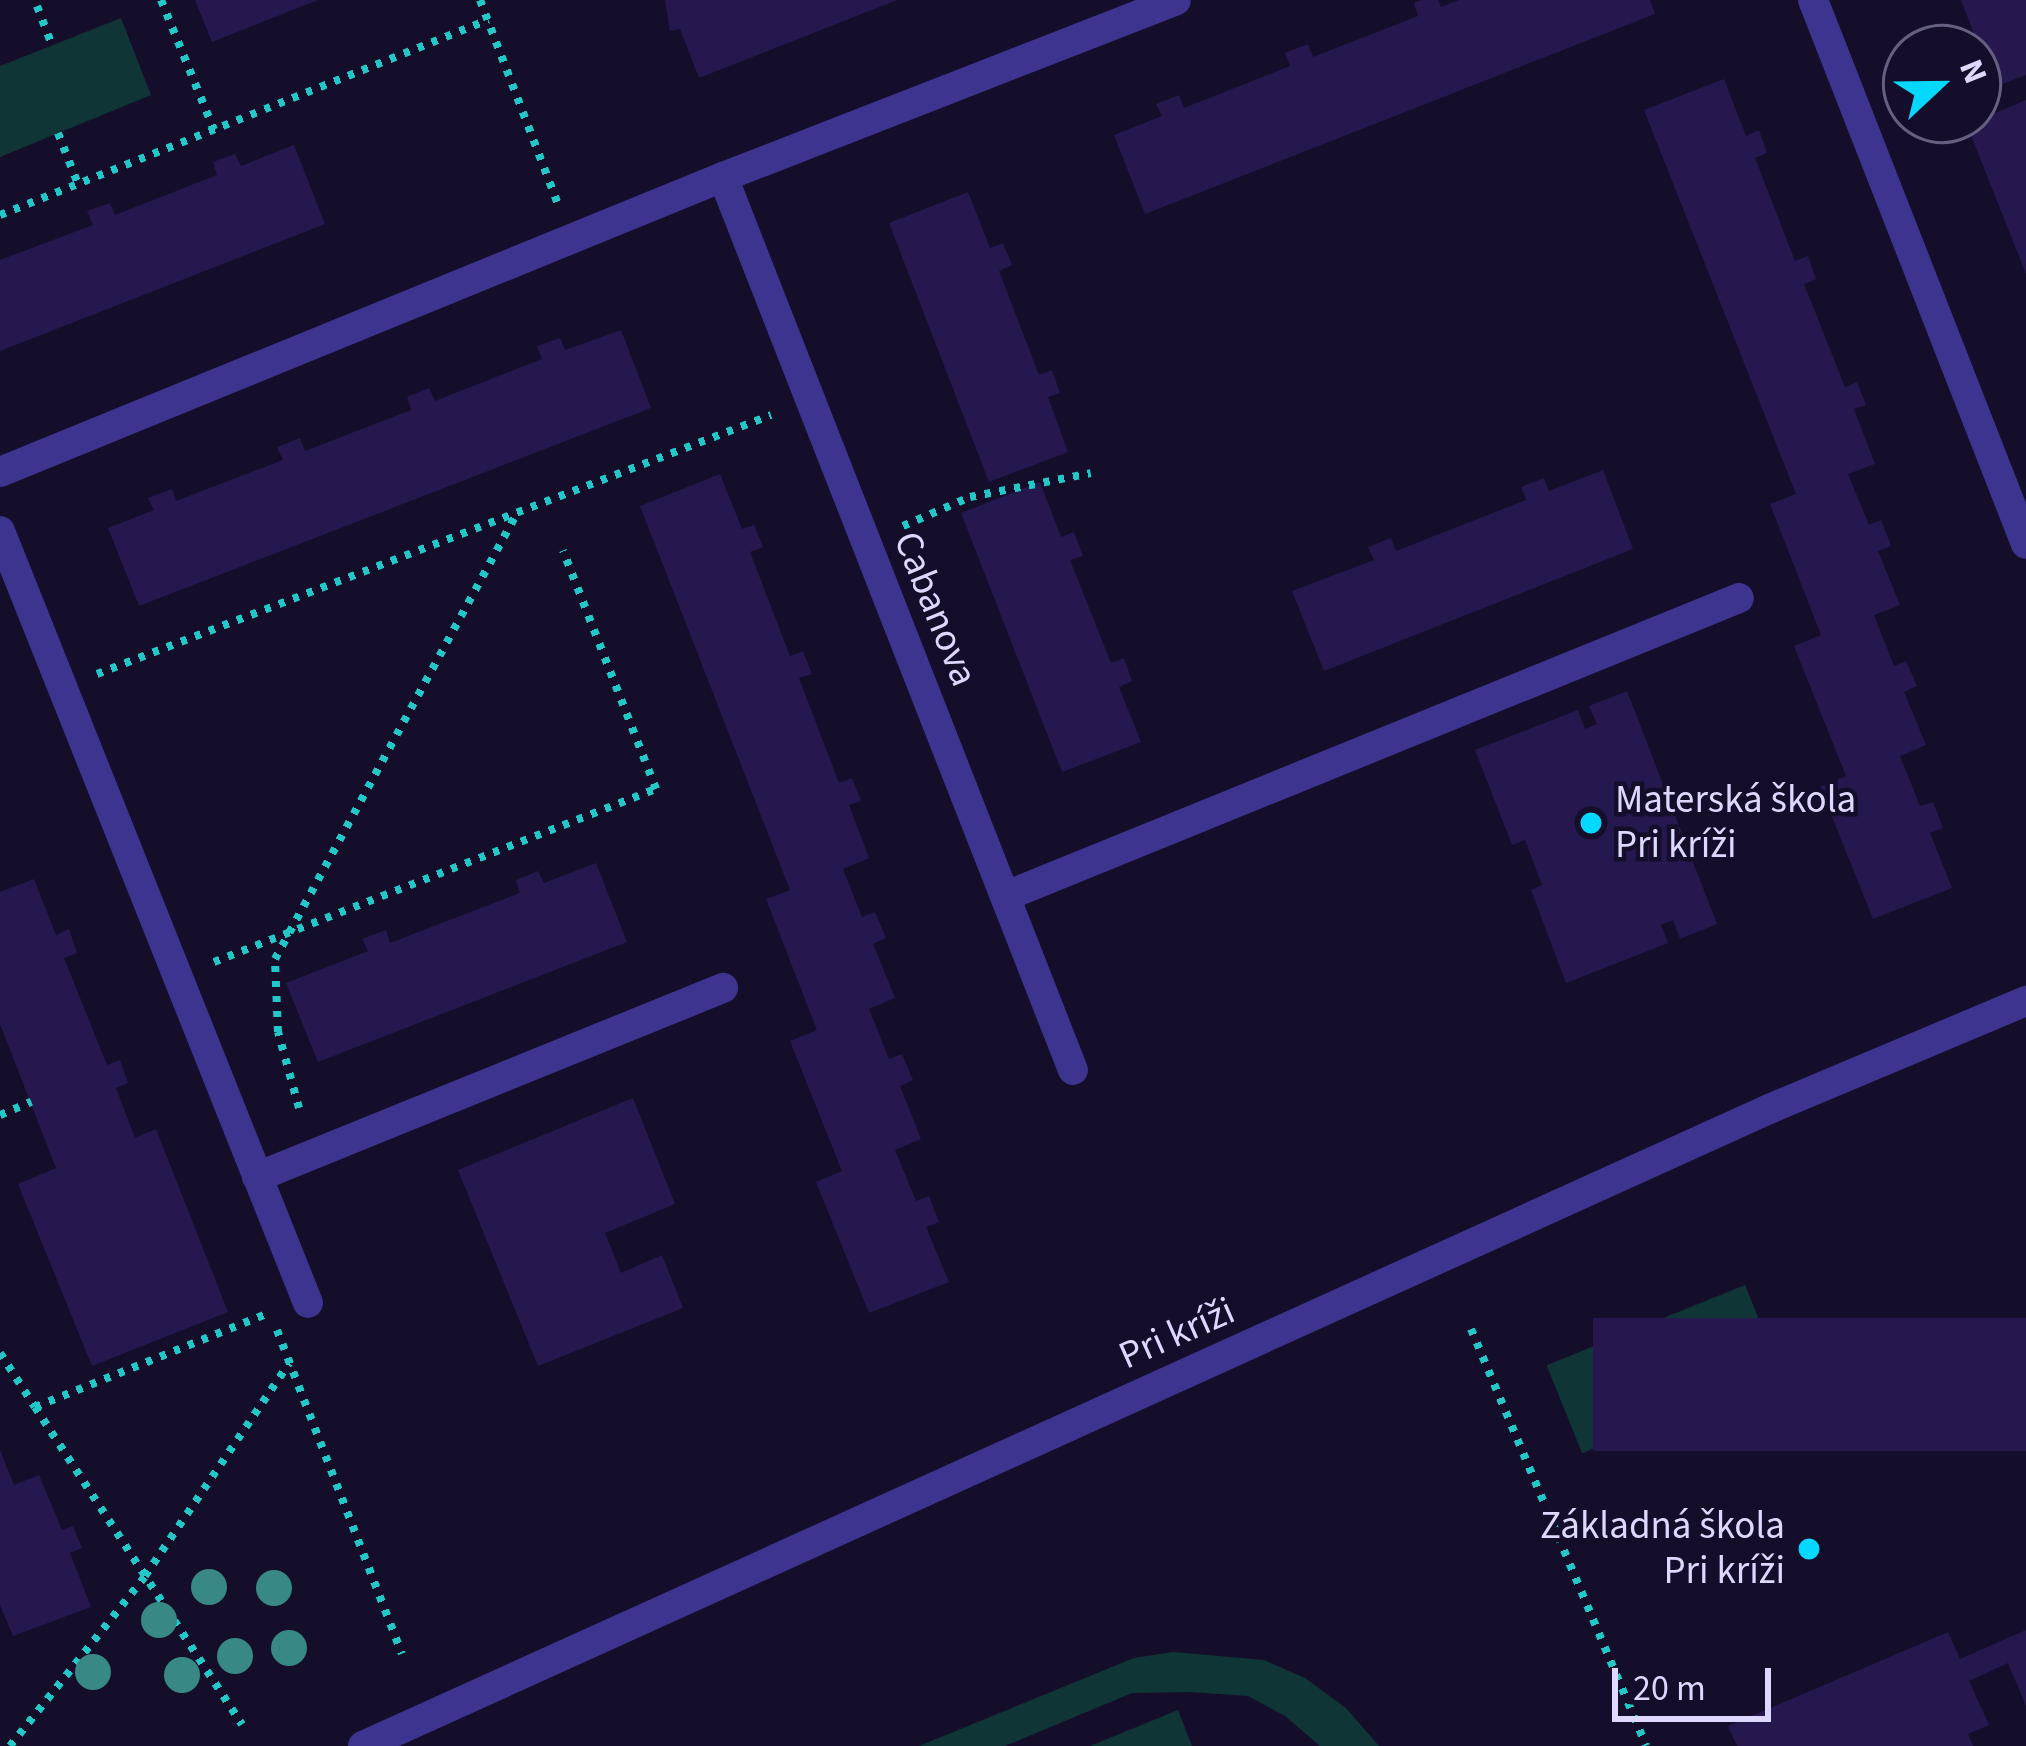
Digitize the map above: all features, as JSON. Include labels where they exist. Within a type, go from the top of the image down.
[{"type":"street","points":[[0,472],[723,177],[1176,0]]},
{"type":"street","points":[[1813,0],[2020,509],[2026,544]]},
{"type":"street","name":"Cabanova","points":[[723,177],[1073,1070]]},
{"type":"street","points":[[0,531],[308,1303]]},
{"type":"street","points":[[1006,896],[1738,598]]},
{"type":"street","points":[[257,1177],[723,988]]},
{"type":"street","name":"Pri kríži","points":[[363,1746],[1727,1128],[2026,1001]]},
{"type":"path","points":[[161,0],[214,130]]},
{"type":"path","points":[[480,0],[571,239]]},
{"type":"path","points":[[37,6],[52,45]]},
{"type":"path","points":[[0,215],[488,20]]},
{"type":"path","points":[[58,133],[78,184]]},
{"type":"path","points":[[62,688],[771,415]]},
{"type":"path","points":[[896,529],[970,497],[1091,473]]},
{"type":"path","points":[[299,1108],[278,1032],[274,959],[519,510]]},
{"type":"path","points":[[177,976],[656,789],[563,551]]},
{"type":"path","points":[[0,1115],[31,1102]]},
{"type":"path","points":[[35,1407],[270,1312],[402,1654]]},
{"type":"path","points":[[1471,1329],[1646,1746]]},
{"type":"path","points":[[0,1353],[242,1725]]},
{"type":"path","points":[[10,1746],[145,1576],[290,1363]]},
{"type":"green space","points":[[121,18],[151,95],[0,157],[0,66]]},
{"type":"green space","points":[[1745,1285],[1781,1373],[1582,1453],[1547,1365]]},
{"type":"green space","points":[[1173,1652],[1264,1660],[1305,1678],[1346,1708],[1379,1746],[1320,1746],[1285,1716],[1248,1696],[1190,1692],[1132,1693],[1005,1746],[919,1746],[1134,1658]]},
{"type":"green space","points":[[1178,1710],[1192,1746],[1090,1746]]},
{"type":"building","points":[[195,0],[318,0],[212,42]]},
{"type":"building","points":[[665,0],[897,0],[699,78],[680,29],[670,31]]},
{"type":"building","points":[[1438,0],[1441,7],[1459,0],[1650,0],[1655,14],[1145,214],[1114,135],[1162,116],[1156,104],[1179,95],[1184,108],[1290,66],[1285,53],[1308,44],[1313,57],[1418,16],[1414,3]]},
{"type":"building","points":[[1961,0],[2026,0],[2026,75],[2002,84],[2002,24],[1970,24]]},
{"type":"building","points":[[1724,79],[1746,136],[1759,130],[1767,153],[1755,158],[1795,261],[1808,256],[1816,279],[1804,284],[1845,387],[1857,382],[1866,405],[1854,409],[1875,464],[1848,474],[1869,525],[1881,520],[1891,546],[1878,551],[1900,605],[1874,615],[1894,666],[1906,661],[1917,686],[1904,692],[1926,745],[1900,756],[1920,806],[1933,802],[1943,828],[1930,833],[1952,888],[1873,919],[1820,787],[1846,776],[1794,646],[1821,635],[1770,504],[1796,494],[1644,110]]},
{"type":"building","points":[[2026,100],[2026,274],[1975,144],[2002,144],[2002,110]]},
{"type":"building","points":[[294,145],[325,224],[0,351],[0,260],[93,225],[87,211],[110,203],[115,215],[217,175],[213,162],[235,154],[241,166]]},
{"type":"building","points":[[968,192],[990,248],[1003,243],[1012,265],[999,271],[1039,375],[1052,370],[1060,393],[1048,397],[1068,452],[989,482],[889,223]]},
{"type":"building","points":[[621,330],[651,408],[139,606],[108,528],[154,510],[148,498],[172,489],[176,501],[283,460],[277,447],[300,438],[305,451],[411,410],[407,397],[429,388],[435,401],[542,359],[537,346],[560,338],[565,350]]},
{"type":"building","points":[[1603,470],[1633,549],[1324,671],[1292,591],[1374,560],[1368,547],[1391,538],[1396,551],[1526,500],[1521,487],[1544,478],[1549,491]]},
{"type":"building","points":[[720,474],[742,529],[754,525],[763,547],[750,552],[790,656],[803,651],[812,674],[799,678],[839,783],[852,778],[861,801],[849,805],[869,858],[843,869],[862,917],[875,912],[886,938],[873,944],[895,998],[869,1009],[889,1059],[902,1054],[913,1080],[900,1086],[921,1139],[895,1150],[916,1201],[929,1196],[939,1222],[926,1227],[949,1282],[869,1313],[816,1182],[842,1171],[790,1041],[817,1030],[766,899],[790,890],[640,506]]},
{"type":"building","points":[[1040,482],[1061,537],[1074,532],[1083,556],[1070,560],[1111,663],[1124,658],[1132,681],[1119,687],[1141,742],[1062,772],[961,513]]},
{"type":"building","name":"Materská škola Pri kríži","points":[[1627,691],[1717,924],[1680,939],[1673,920],[1661,925],[1668,943],[1566,983],[1531,890],[1542,885],[1525,840],[1512,845],[1475,750],[1578,710],[1585,729],[1597,724],[1589,706]]},
{"type":"building","points":[[596,863],[627,942],[318,1062],[286,983],[368,951],[362,939],[386,930],[390,943],[520,893],[516,880],[538,871],[544,883]]},
{"type":"building","points":[[34,879],[56,935],[69,929],[77,953],[64,958],[107,1065],[120,1060],[128,1083],[116,1088],[135,1138],[156,1129],[228,1312],[92,1366],[18,1184],[56,1168],[0,1024],[0,892]]},
{"type":"building","points":[[633,1098],[675,1204],[605,1233],[621,1273],[662,1255],[683,1308],[538,1366],[458,1170]]},
{"type":"building","points":[[1593,1318],[2026,1318],[2026,1451],[1593,1451]]},
{"type":"building","points":[[0,1450],[14,1485],[39,1475],[62,1530],[73,1526],[82,1548],[70,1553],[91,1607],[13,1636],[0,1605]]},
{"type":"building","points":[[2026,1630],[2026,1706],[2008,1663],[1969,1681],[1989,1725],[1968,1734],[1973,1746],[1737,1746],[1728,1726],[1948,1632],[1960,1659]]},
{"type":"place","name":"Materská škola Pri kríži","points":[[1591,823]]},
{"type":"place","name":"Základná škola Pri kríži","points":[[1809,1549]]}]
